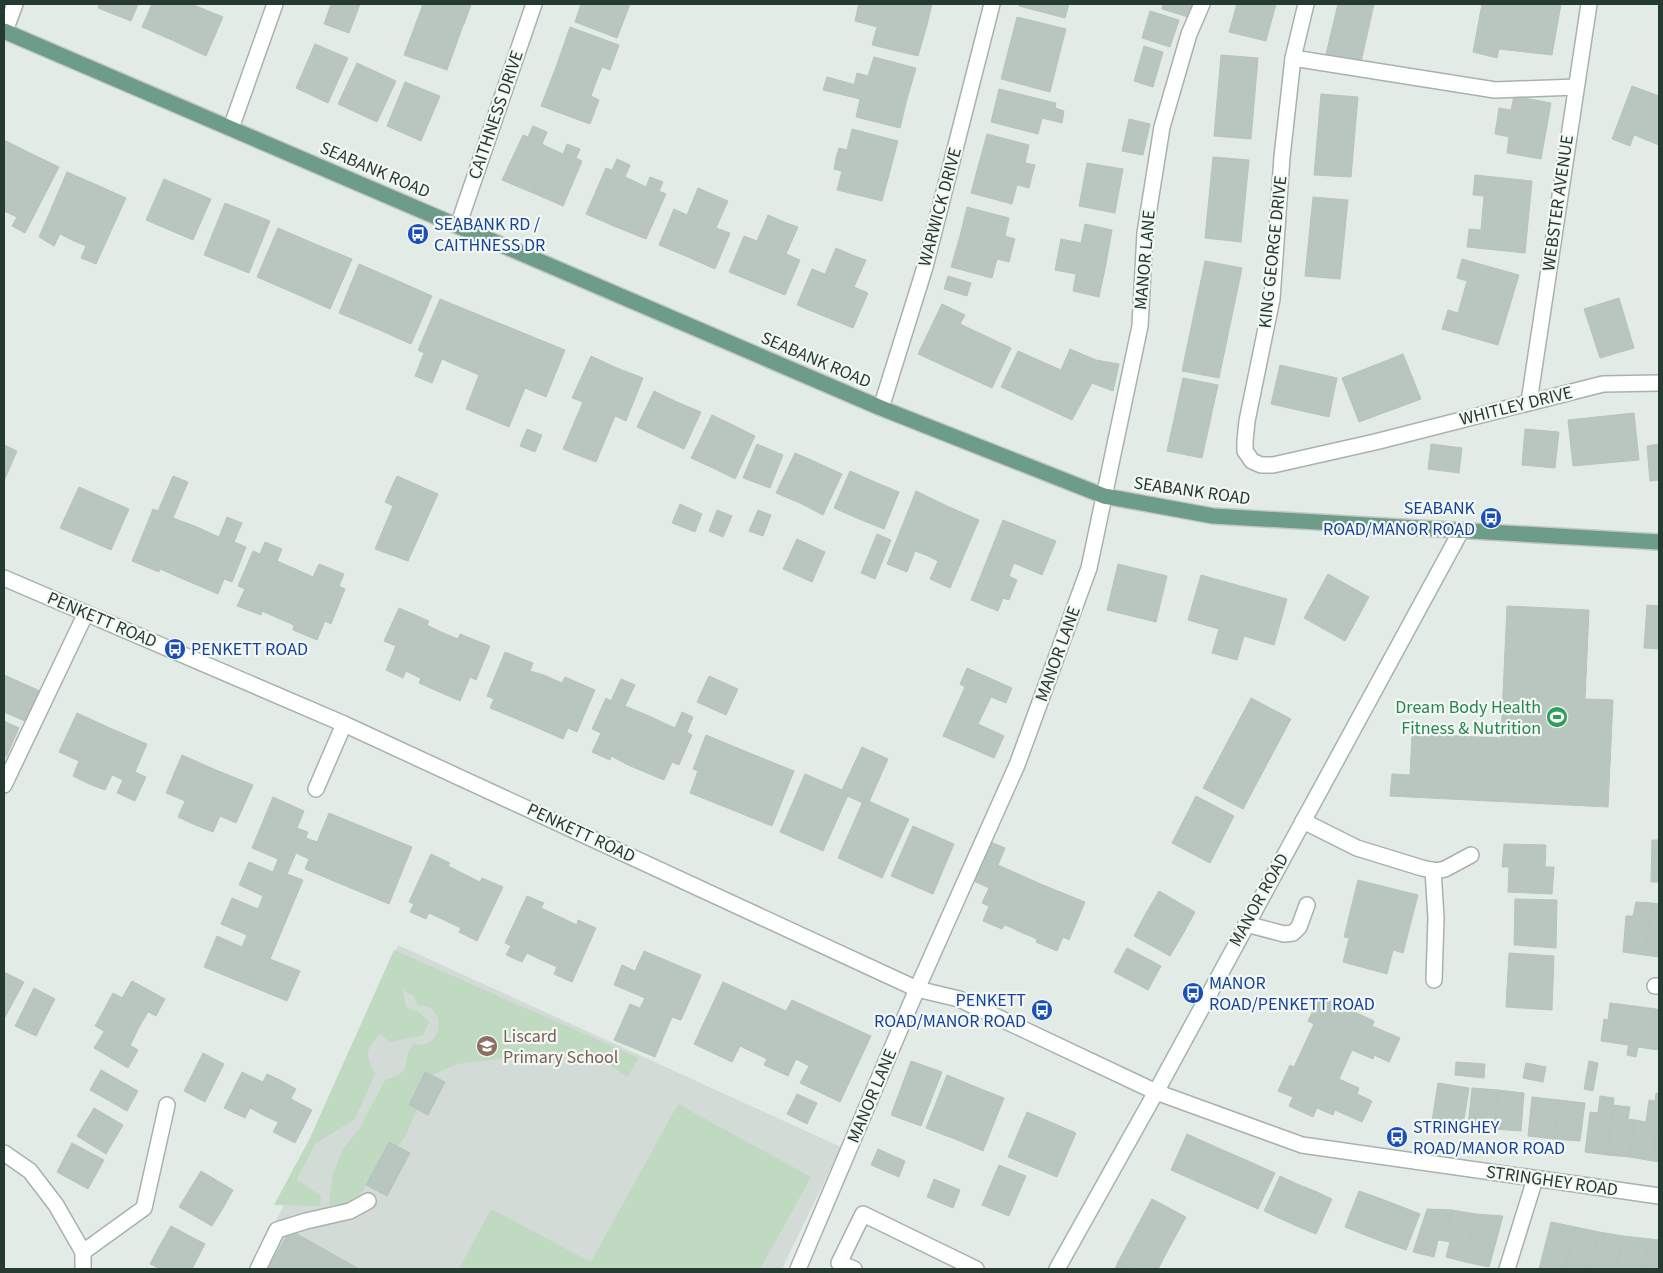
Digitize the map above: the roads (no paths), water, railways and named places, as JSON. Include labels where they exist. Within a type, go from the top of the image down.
[{"type":"main road","name":"SEABANK ROAD","points":[[4,31],[881,408],[1104,496],[1214,516],[1461,532],[1659,542]]},
{"type":"street","points":[[4,31],[15,4]]},
{"type":"street","points":[[231,128],[275,4]]},
{"type":"street","name":"CAITHNESS DRIVE","points":[[458,226],[534,4]]},
{"type":"street","name":"WARWICK DRIVE","points":[[881,408],[925,267],[992,4]]},
{"type":"street","name":"MANOR LANE","points":[[798,1269],[917,989],[1017,765],[1089,568],[1140,326],[1145,233],[1162,126],[1189,34],[1202,4]]},
{"type":"street","name":"KING GEORGE DRIVE","points":[[1306,4],[1293,58],[1282,157],[1272,299],[1247,421],[1245,451],[1252,461],[1261,465],[1273,465],[1376,442]]},
{"type":"street","name":"WEBSTER AVENUE","points":[[1529,402],[1589,4]]},
{"type":"street","points":[[1293,58],[1495,90],[1576,87]]},
{"type":"street","name":"WHITLEY DRIVE","points":[[1376,442],[1604,384],[1659,383]]},
{"type":"street","name":"MANOR ROAD","points":[[1057,1269],[1156,1092],[1461,532]]},
{"type":"street","name":"PENKETT ROAD","points":[[4,578],[344,724],[917,989],[959,999],[1156,1092]]},
{"type":"street","points":[[4,785],[86,613]]},
{"type":"street","points":[[316,789],[344,724]]},
{"type":"street","points":[[1303,821],[1357,848],[1422,868],[1433,870],[1445,869],[1471,855]]},
{"type":"street","points":[[1433,870],[1436,918],[1434,980]]},
{"type":"street","points":[[1246,924],[1284,934],[1293,933],[1299,926],[1307,905]]},
{"type":"street","name":"STRINGHEY ROAD","points":[[1156,1092],[1302,1145],[1659,1196]]},
{"type":"street","points":[[83,1252],[144,1208],[168,1105]]},
{"type":"street","points":[[4,1153],[30,1171],[56,1205],[83,1252],[82,1269]]},
{"type":"street","points":[[1507,1269],[1535,1179]]},
{"type":"street","points":[[258,1269],[277,1230],[350,1211],[368,1201]]},
{"type":"street","points":[[854,1269],[840,1262],[863,1214],[976,1269]]},
{"type":"place","name":"SEABANK RD / CAITHNESS DR","points":[[418,234]]},
{"type":"place","name":"SEABANK ROAD/MANOR ROAD","points":[[1491,518]]},
{"type":"place","name":"PENKETT ROAD","points":[[175,649]]},
{"type":"place","name":"Dream Body Health Fitness & Nutrition","points":[[1557,717]]},
{"type":"place","name":"MANOR ROAD/PENKETT ROAD","points":[[1193,993]]},
{"type":"place","name":"PENKETT ROAD/MANOR ROAD","points":[[1042,1010]]},
{"type":"place","name":"Liscard Primary School","points":[[487,1046]]},
{"type":"place","name":"STRINGHEY ROAD/MANOR ROAD","points":[[1397,1137]]}]
